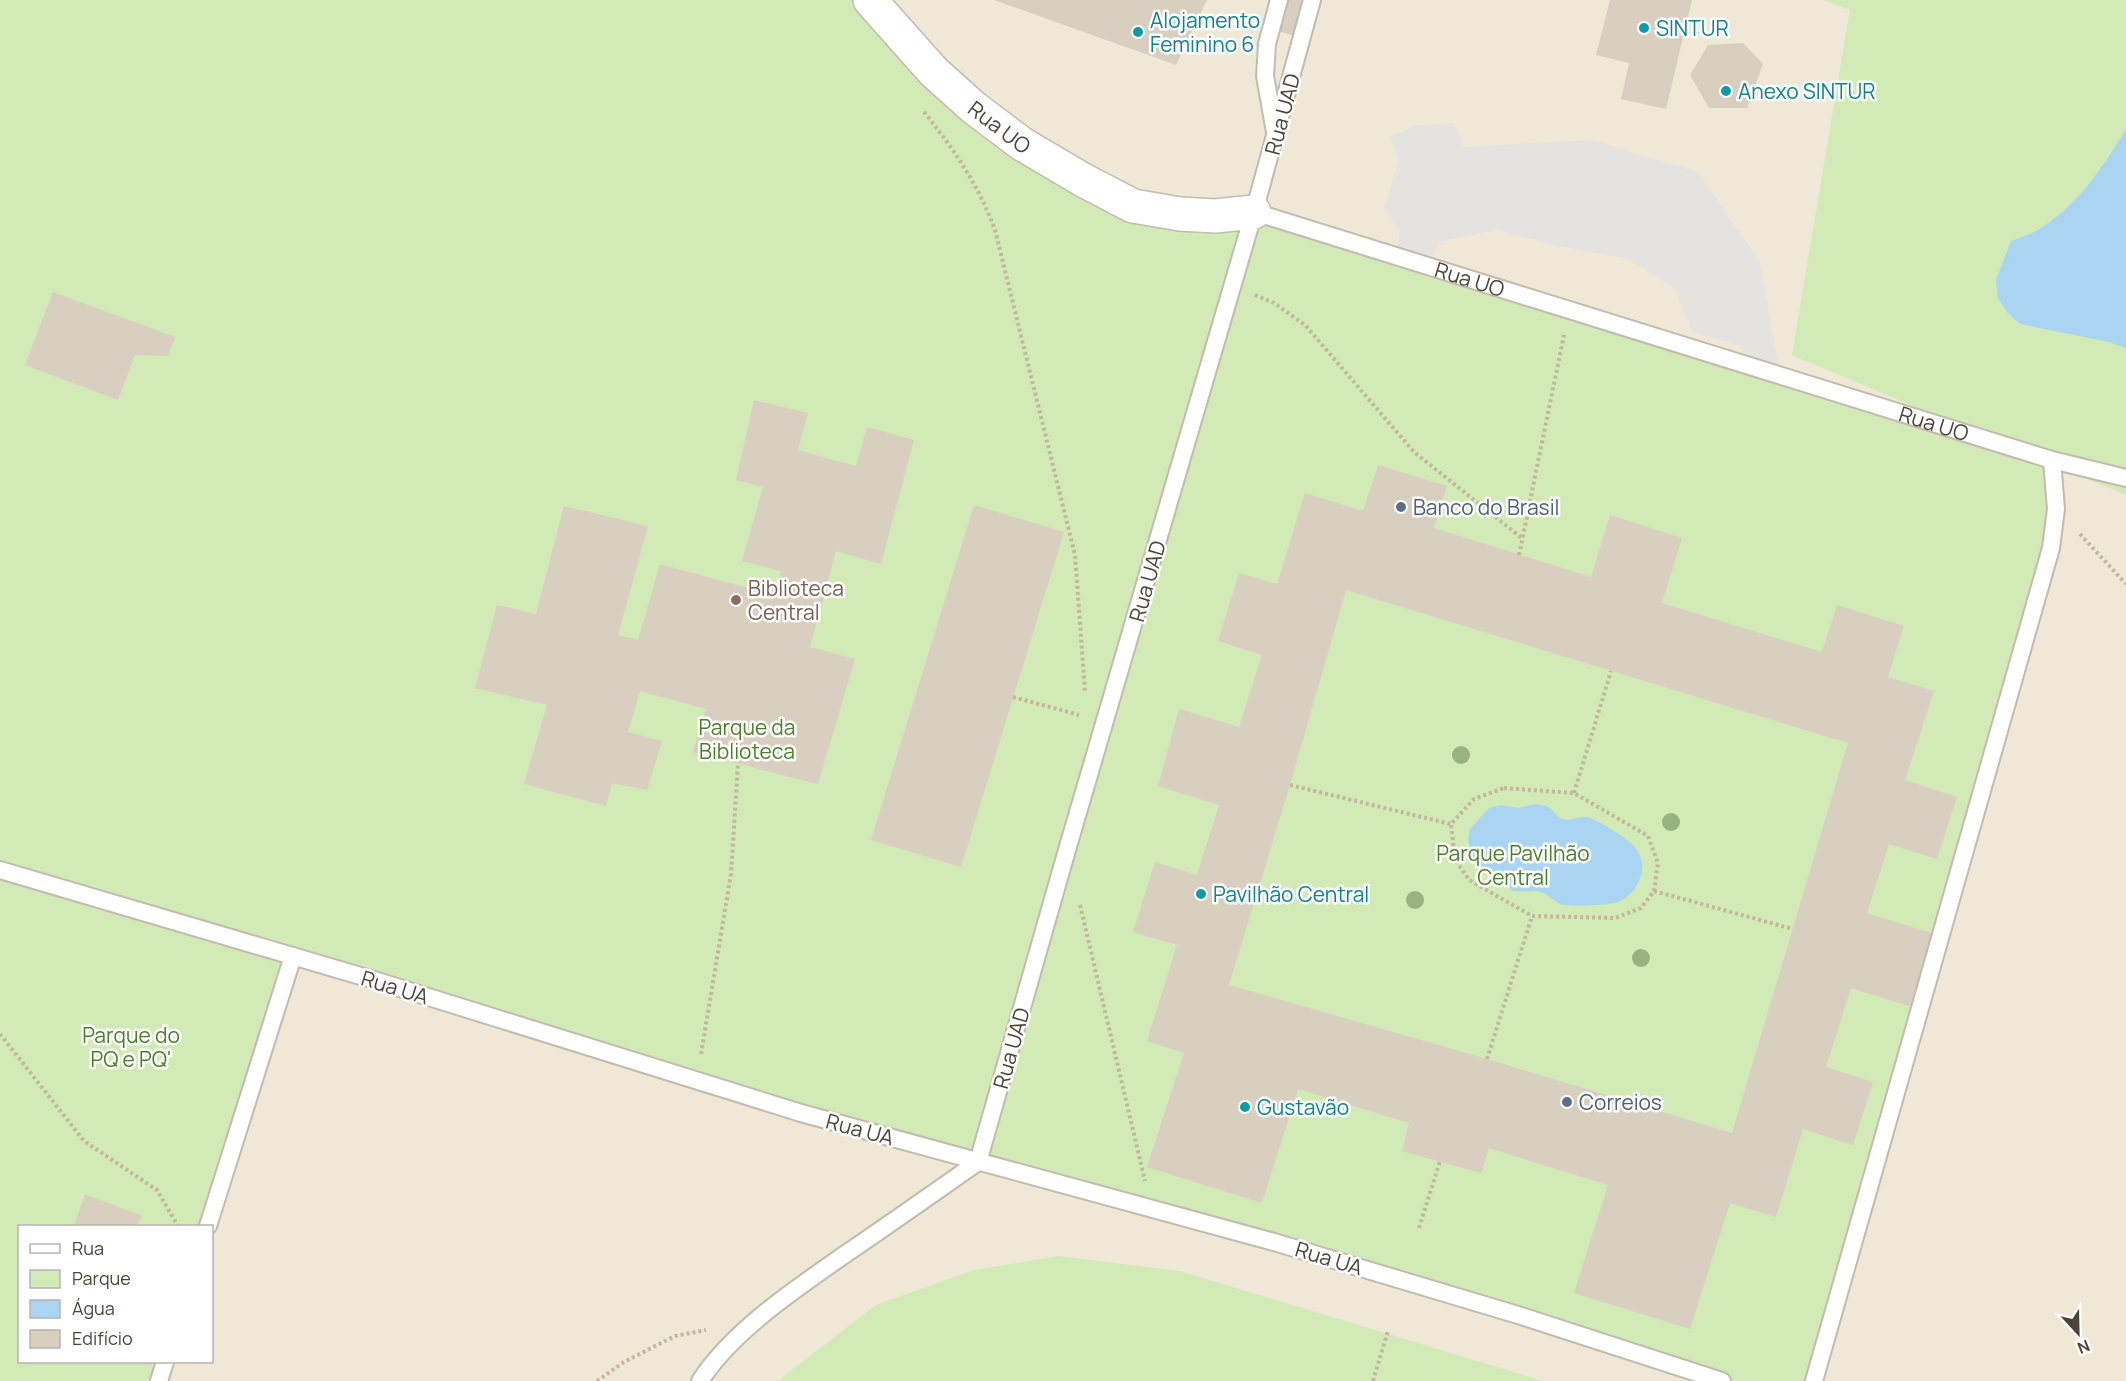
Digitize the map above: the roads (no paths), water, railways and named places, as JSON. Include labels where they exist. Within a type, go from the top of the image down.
[{"type":"street","name":"Rua UO","points":[[870,0],[934,72],[973,107],[1022,144],[1083,180],[1133,206],[1180,214],[1215,216],[1254,212]]},
{"type":"lane","points":[[1276,137],[1265,76],[1267,44],[1279,0]]},
{"type":"lane","name":"Rua UAD","points":[[978,1162],[1276,137],[1312,0]]},
{"type":"lane","name":"Rua UO","points":[[1254,212],[2052,460],[2126,478]]},
{"type":"lane","points":[[1815,1381],[2051,548],[2056,509],[2052,460]]},
{"type":"lane","name":"Rua UA","points":[[0,870],[293,956],[696,1082],[978,1162],[1274,1242],[1518,1315],[1722,1381]]},
{"type":"lane","points":[[209,1225],[293,956]]},
{"type":"lane","points":[[700,1381],[709,1367],[757,1319],[800,1286],[978,1162]]},
{"type":"lane","points":[[159,1381],[165,1363]]},
{"type":"water","points":[[2126,129],[2126,348],[2109,342],[2020,324],[2007,312],[1998,298],[1996,280],[2011,241],[2037,230],[2067,208],[2099,171]]},
{"type":"water","points":[[1535,804],[1548,807],[1562,819],[1588,817],[1593,819],[1634,846],[1642,860],[1642,869],[1639,882],[1630,894],[1619,902],[1610,904],[1564,905],[1540,892],[1513,891],[1496,873],[1482,868],[1472,858],[1468,839],[1470,829],[1489,808],[1501,805],[1518,808]]},
{"type":"place","name":"SINTUR","points":[[1644,28]]},
{"type":"place","name":"Alojamento Feminino 6","points":[[1138,32]]},
{"type":"place","name":"Anexo SINTUR","points":[[1726,91]]},
{"type":"place","name":"Banco do Brasil","points":[[1401,507]]},
{"type":"place","name":"Biblioteca Central","points":[[736,600]]},
{"type":"place","name":"Pavilhão Central","points":[[1201,894]]},
{"type":"place","name":"Correios","points":[[1567,1102]]},
{"type":"place","name":"Gustavão","points":[[1245,1107]]},
{"type":"park label","name":"Parque da Biblioteca","points":[[747,739]]},
{"type":"park label","name":"Parque Pavilhão Central","points":[[1513,865]]},
{"type":"park label","name":"Parque do PQ e PQ'","points":[[131,1047]]}]
